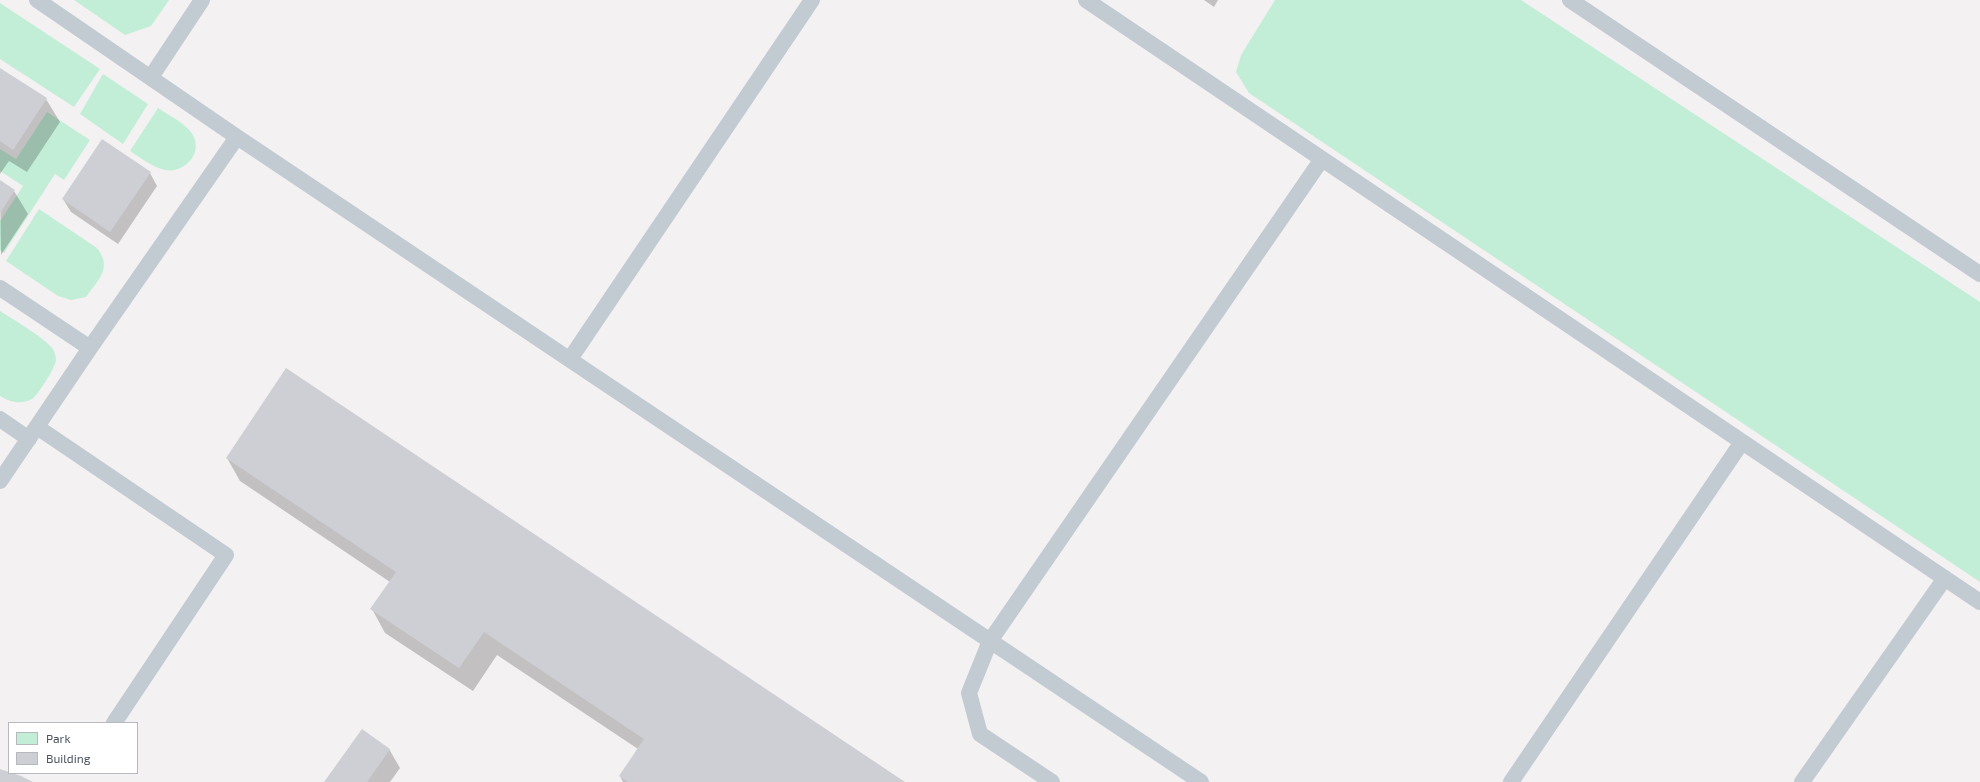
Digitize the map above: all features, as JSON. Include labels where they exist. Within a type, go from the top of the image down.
[{"type":"lane","points":[[37,0],[238,137],[1201,782]]},
{"type":"lane","points":[[151,77],[202,0]]},
{"type":"lane","points":[[570,359],[812,0]]},
{"type":"lane","points":[[1086,0],[1980,602]]},
{"type":"lane","points":[[1570,0],[1980,274]]},
{"type":"lane","points":[[0,481],[90,348],[238,137]]},
{"type":"lane","points":[[1052,782],[980,734],[969,693],[990,641],[1322,159]]},
{"type":"lane","points":[[0,288],[90,348]]},
{"type":"lane","points":[[0,419],[33,433],[226,555],[115,722]]},
{"type":"lane","points":[[1511,782],[1742,442]]},
{"type":"lane","points":[[1802,782],[1945,578]]},
{"type":"green space","points":[[74,0],[169,0],[151,26],[125,35]]},
{"type":"green space","points":[[1275,0],[1521,0],[1980,302],[1980,582],[1249,93],[1236,72],[1241,55]]},
{"type":"green space","points":[[0,3],[100,69],[74,107],[0,59]]},
{"type":"green space","points":[[103,74],[148,104],[123,144],[80,114]]},
{"type":"green space","points":[[158,108],[183,124],[194,138],[196,146],[195,153],[186,164],[180,168],[173,170],[160,169],[130,151]]},
{"type":"green space","points":[[47,112],[90,140],[64,180],[55,174],[4,253],[0,250],[0,221],[23,186],[0,171],[0,149],[16,159]]},
{"type":"green space","points":[[39,209],[97,248],[102,255],[104,268],[102,274],[86,297],[71,300],[58,296],[6,261]]},
{"type":"green space","points":[[0,311],[45,341],[51,346],[55,353],[56,360],[50,375],[34,397],[28,401],[15,402],[0,396]]},
{"type":"building","points":[[0,68],[47,98],[13,150],[0,141]]},
{"type":"building","points":[[102,139],[151,172],[110,232],[62,199]]},
{"type":"building","points":[[0,180],[15,190],[0,213]]},
{"type":"building","points":[[286,368],[905,782],[628,782],[619,776],[644,739],[484,632],[459,668],[370,609],[396,572],[226,458]]},
{"type":"building","points":[[362,729],[390,749],[367,782],[324,782]]},
{"type":"building","points":[[0,769],[8,772],[8,774],[15,774],[33,782],[0,782]]}]
